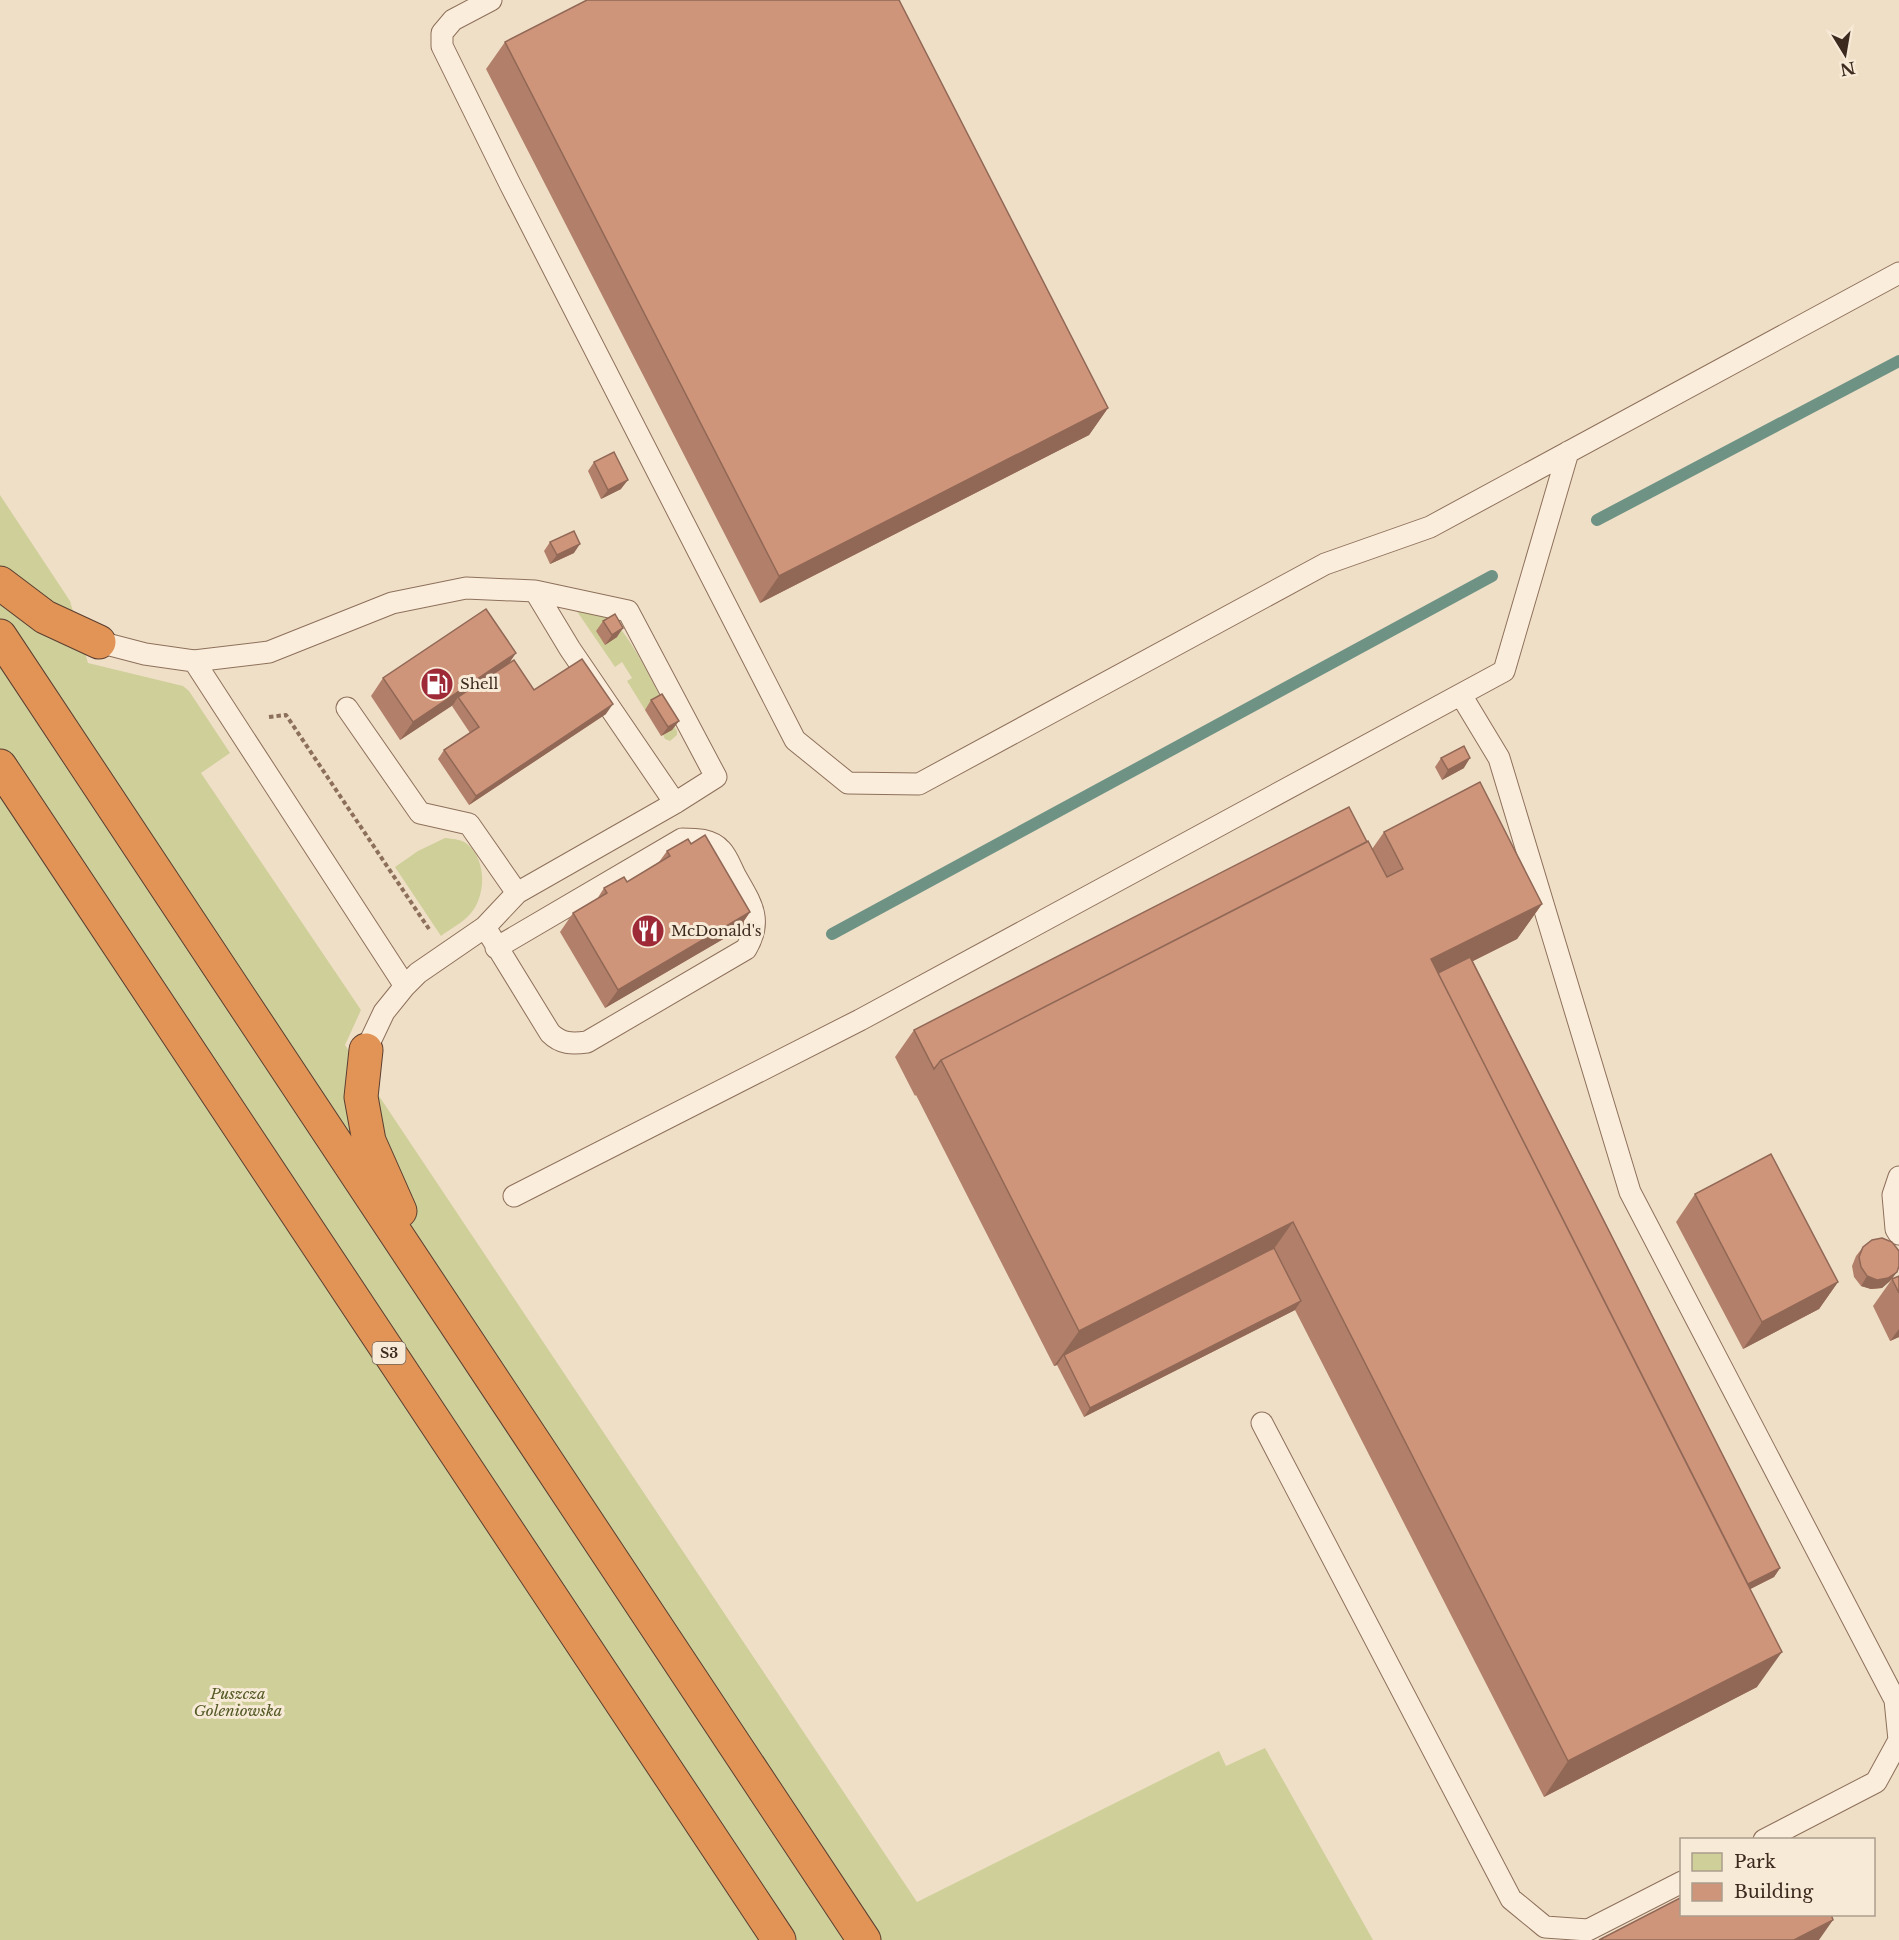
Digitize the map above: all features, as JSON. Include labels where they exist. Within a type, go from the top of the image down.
[{"type":"highway","points":[[0,583],[45,617],[99,642]]},
{"type":"highway","points":[[0,636],[864,1940]]},
{"type":"highway","name":"S3","points":[[0,766],[779,1940]]},
{"type":"highway","points":[[366,1050],[361,1097],[369,1141],[426,1277]]},
{"type":"lane","points":[[491,0],[453,20],[442,33],[442,46],[795,740],[848,783],[919,784],[1325,564],[1430,527],[1899,273]]},
{"type":"lane","points":[[514,1196],[860,1020],[1504,671],[1568,452]]},
{"type":"lane","points":[[99,642],[145,654],[194,660],[269,652],[392,603],[466,588],[535,591],[628,611],[716,777],[517,893],[485,927],[418,973],[405,986],[384,1012],[366,1050]]},
{"type":"lane","points":[[535,591],[570,649],[675,802]]},
{"type":"lane","points":[[194,660],[405,986]]},
{"type":"lane","points":[[1461,695],[1499,758],[1630,1192],[1895,1700],[1899,1740],[1876,1782],[1766,1838]]},
{"type":"lane","points":[[347,708],[420,813],[469,824],[517,893]]},
{"type":"lane","points":[[485,927],[496,948],[535,1010],[556,1039],[576,1044],[586,1042],[746,949],[752,939],[755,916],[751,903],[722,850],[704,839],[682,839],[496,948]]},
{"type":"lane","points":[[1899,1177],[1893,1195],[1896,1229],[1899,1234]]},
{"type":"lane","points":[[1262,1423],[1511,1899],[1545,1927],[1588,1930],[1680,1883]]},
{"type":"path","points":[[232,719],[286,716],[446,953]]},
{"type":"green space","name":"Puszcza Goleniowska","points":[[0,495],[70,601],[88,663],[183,686],[189,691],[230,753],[201,773],[361,1010],[345,1045],[917,1902],[1219,1751],[1226,1766],[1265,1748],[1373,1940],[0,1940]]},
{"type":"green space","points":[[574,607],[610,619],[628,639],[677,731],[677,735],[670,741],[663,735],[672,730],[655,703],[645,710],[627,681],[632,678],[622,662],[615,667]]},
{"type":"green space","points":[[445,838],[462,841],[474,851],[481,868],[482,887],[480,897],[471,913],[441,936],[395,867],[418,851]]},
{"type":"building","points":[[587,0],[899,0],[1108,408],[779,576],[505,42]]},
{"type":"building","points":[[614,452],[628,480],[608,490],[594,462]]},
{"type":"building","points":[[574,531],[580,544],[557,555],[550,542]]},
{"type":"building","name":"Shell","points":[[486,609],[516,653],[413,722],[383,678]]},
{"type":"building","points":[[615,614],[623,628],[612,635],[603,621]]},
{"type":"building","points":[[582,659],[613,704],[476,796],[444,750],[479,727],[458,697],[514,660],[534,690]]},
{"type":"building","points":[[662,694],[679,721],[668,727],[651,700]]},
{"type":"building","points":[[1464,746],[1470,758],[1448,770],[1441,758]]},
{"type":"building","points":[[1480,782],[1542,904],[1431,959],[1782,1652],[1568,1761],[1293,1222],[1079,1331],[941,1060],[1368,841],[1387,877],[1403,869],[1384,832]]},
{"type":"building","points":[[1349,807],[1367,842],[941,1060],[934,1069],[914,1030]]},
{"type":"building","name":"McDonald's","points":[[705,835],[750,912],[618,990],[573,913],[607,893],[604,888],[624,877],[627,882],[670,856],[667,851],[688,839],[691,844]]},
{"type":"building","points":[[1470,957],[1780,1568],[1748,1584],[1438,973]]},
{"type":"building","points":[[1771,1154],[1838,1282],[1762,1322],[1695,1194]]},
{"type":"building","points":[[1882,1238],[1892,1242],[1899,1251],[1899,1266],[1897,1272],[1888,1278],[1877,1280],[1867,1276],[1861,1267],[1859,1257],[1863,1247],[1872,1240]]},
{"type":"building","points":[[1274,1248],[1301,1301],[1090,1408],[1064,1355]]},
{"type":"building","points":[[1899,1276],[1899,1293],[1892,1279]]},
{"type":"building","points":[[1680,1898],[1680,1916],[1832,1916],[1833,1920],[1794,1940],[1599,1940]]},
{"type":"waterway","points":[[1597,520],[1899,361]]},
{"type":"waterway","points":[[832,934],[1492,576]]},
{"type":"place","name":"Shell","points":[[437,684]]},
{"type":"place","name":"McDonald's","points":[[648,931]]}]
